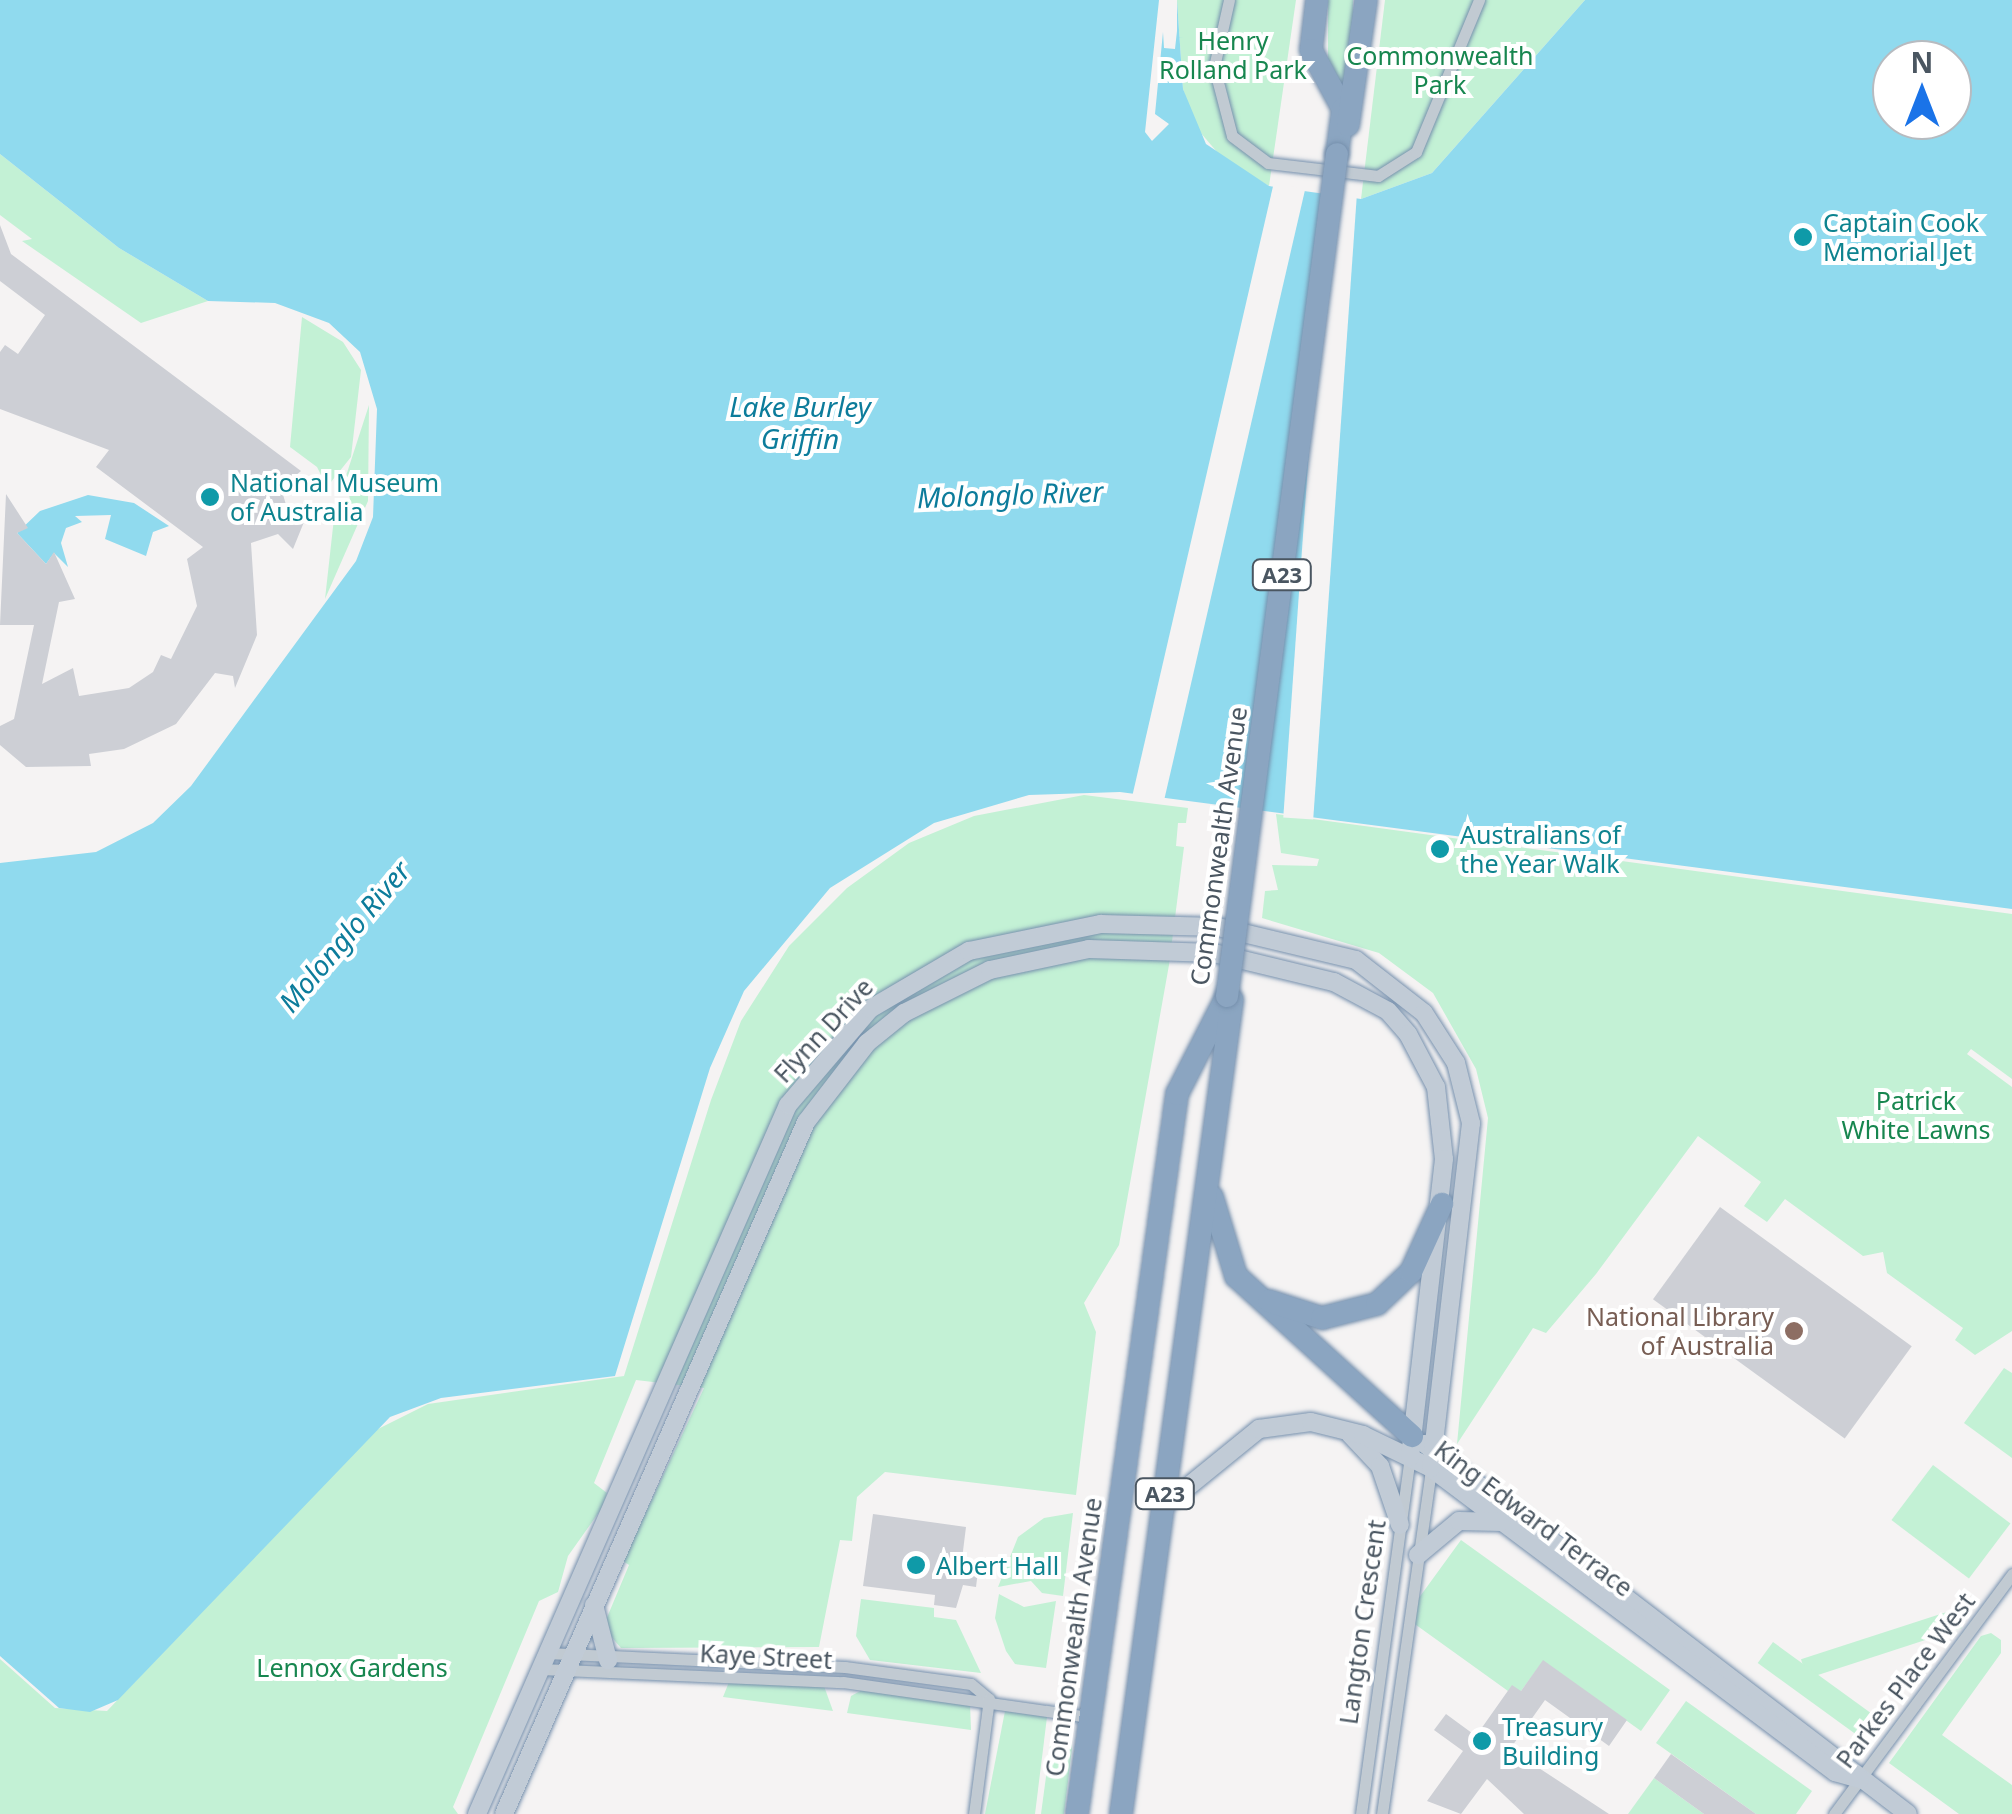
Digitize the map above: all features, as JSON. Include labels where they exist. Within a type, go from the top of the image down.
[{"type":"highway","name":"Commonwealth Avenue","points":[[1077,1814],[1177,1094],[1230,996],[1255,838],[1341,154],[1343,109],[1310,50],[1317,0]]},
{"type":"highway","name":"Commonwealth Avenue","points":[[1122,1814],[1341,154],[1366,0]]},
{"type":"highway","points":[[1208,1174],[1222,1248],[1252,1293],[1411,1447]]},
{"type":"highway","points":[[1252,1293],[1302,1315],[1363,1311],[1411,1272],[1442,1204]]},
{"type":"main road","name":"Flynn Drive","points":[[477,1814],[788,1105],[900,986],[1004,940],[1158,922],[1249,932],[1356,960],[1424,1013],[1456,1064],[1471,1123],[1432,1449]]},
{"type":"main road","name":"Flynn Drive","points":[[504,1814],[564,1668],[806,1122],[867,1042],[961,982],[1034,955],[1150,946],[1306,970],[1362,994],[1408,1034],[1436,1087],[1442,1204],[1411,1447]]},
{"type":"main road","name":"King Edward Terrace","points":[[1163,1507],[1259,1429],[1304,1422],[1432,1449],[1908,1814]]},
{"type":"main road","points":[[1346,1430],[1382,1470],[1400,1525]]},
{"type":"main road","name":"King Edward Terrace","points":[[1411,1447],[1430,1468],[1835,1772],[1860,1779]]},
{"type":"main road","name":"Langton Crescent","points":[[1430,1468],[1432,1449]]},
{"type":"main road","points":[[1418,1554],[1459,1521],[1502,1522]]},
{"type":"main road","points":[[594,1600],[608,1660]]},
{"type":"main road","points":[[513,1733],[533,1742]]},
{"type":"street","points":[[1229,0],[1214,67],[1232,136],[1260,160],[1378,176],[1416,152],[1479,0]]},
{"type":"street","name":"Langton Crescent","points":[[1361,1814],[1411,1447]]},
{"type":"street","name":"Langton Crescent","points":[[1382,1814],[1430,1468]]},
{"type":"street","name":"Parkes Place West","points":[[1834,1814],[2012,1574]]},
{"type":"street","name":"Kaye Street","points":[[564,1668],[608,1660],[845,1667],[971,1684],[989,1699]]},
{"type":"street","name":"Kaye Street","points":[[544,1661],[564,1668],[716,1674],[989,1699],[1090,1717]]},
{"type":"street","points":[[974,1814],[989,1699]]},
{"type":"street","points":[[1372,1732],[1392,1737]]},
{"type":"green space","name":"Henry Rolland Park","points":[[1177,0],[1296,0],[1269,186],[1223,159],[1194,125],[1183,89]]},
{"type":"green space","points":[[1328,0],[1353,0],[1353,87],[1328,87]]},
{"type":"green space","name":"Commonwealth Park","points":[[1385,0],[1585,0],[1432,173],[1361,199]]},
{"type":"green space","points":[[0,154],[119,248],[208,301],[141,323],[22,241],[32,239],[0,215]]},
{"type":"green space","points":[[302,317],[343,342],[361,370],[351,457],[327,487],[317,467],[290,447]]},
{"type":"green space","points":[[369,405],[368,501],[325,599],[335,509],[350,499],[345,479]]},
{"type":"green space","name":"Lennox Gardens","points":[[1084,795],[1188,808],[1186,823],[1178,823],[1176,846],[1184,847],[1169,965],[1119,1245],[1084,1303],[1096,1332],[1076,1495],[885,1472],[857,1497],[852,1541],[840,1540],[819,1647],[621,1648],[603,1627],[629,1565],[623,1561],[704,1388],[636,1380],[594,1483],[607,1493],[602,1508],[568,1556],[558,1592],[539,1601],[453,1807],[458,1814],[0,1814],[0,1659],[55,1708],[107,1711],[376,1430],[428,1404],[624,1376],[711,1100],[741,1021],[789,946],[847,888],[909,843],[974,816]]},
{"type":"green space","name":"Patrick White Lawns","points":[[1276,814],[2012,914],[2012,1079],[1971,1049],[1967,1054],[2012,1087],[2012,1331],[1975,1355],[1955,1340],[1963,1328],[1887,1273],[1883,1252],[1863,1256],[1785,1199],[1767,1222],[1744,1206],[1761,1182],[1698,1136],[1596,1274],[1546,1333],[1533,1328],[1457,1444],[1488,1118],[1476,1069],[1433,993],[1379,953],[1262,918],[1265,891],[1278,890],[1272,865],[1317,866],[1319,859],[1281,853]]},
{"type":"green space","points":[[2004,1368],[2012,1373],[2012,1458],[1964,1423]]},
{"type":"green space","points":[[1933,1465],[2010,1523],[1969,1578],[1891,1520]]},
{"type":"green space","points":[[1073,1513],[1063,1596],[1042,1593],[1031,1581],[998,1587],[1018,1537],[1044,1518]]},
{"type":"green space","points":[[1461,1540],[1670,1690],[1641,1731],[1543,1661],[1521,1691],[1508,1691],[1405,1617]]},
{"type":"green space","points":[[999,1594],[1024,1607],[1056,1601],[1046,1668],[1015,1664],[1006,1651],[995,1618]]},
{"type":"green space","name":"Albert Hall","points":[[861,1599],[934,1608],[934,1617],[956,1620],[981,1673],[870,1660],[856,1636]]},
{"type":"green space","points":[[1956,1609],[1962,1628],[1807,1678],[1801,1659]]},
{"type":"green space","points":[[1991,1633],[2001,1640],[2001,1653],[1942,1735],[2012,1785],[2012,1814],[1959,1814],[1889,1763],[1981,1636]]},
{"type":"green space","points":[[1773,1642],[1870,1713],[1855,1734],[1758,1663]]},
{"type":"green space","points":[[729,1682],[824,1686],[833,1711],[723,1697]]},
{"type":"green space","points":[[864,1689],[970,1704],[971,1730],[847,1713],[851,1696]]},
{"type":"green space","points":[[1686,1701],[1812,1791],[1796,1814],[1756,1814],[1656,1743]]},
{"type":"green space","points":[[1005,1711],[1047,1717],[1035,1814],[985,1814]]},
{"type":"green space","points":[[1054,1717],[1068,1726],[1072,1749],[1064,1814],[1041,1814]]},
{"type":"green space","points":[[1654,1778],[1704,1814],[1628,1814]]},
{"type":"water","name":"Lake Burley Griffin","points":[[0,0],[1177,0],[1183,89],[1206,144],[1269,186],[1361,199],[1432,173],[1585,0],[2012,0],[2012,909],[1120,792],[1029,795],[934,823],[830,888],[744,991],[710,1068],[615,1376],[441,1398],[390,1417],[118,1700],[90,1712],[59,1708],[0,1656],[0,863],[96,852],[153,823],[191,786],[356,561],[373,517],[377,409],[360,352],[329,323],[275,303],[208,301],[119,248],[0,154]]},
{"type":"water","points":[[88,495],[134,503],[169,526],[153,532],[146,556],[105,539],[111,515],[75,516],[82,522],[66,528],[61,543],[68,567],[54,553],[46,564],[17,533],[40,511]]},
{"type":"pier","points":[[1159,0],[1177,0],[1177,31],[1175,49],[1164,48],[1163,32],[1155,114],[1169,124],[1152,141],[1145,132]]},
{"type":"pier","points":[[1274,182],[1305,189],[1164,802],[1133,795]]},
{"type":"pier","points":[[1327,192],[1357,194],[1313,820],[1283,817]]},
{"type":"building","name":"National Museum of Australia","points":[[0,225],[11,254],[301,471],[281,488],[287,508],[304,522],[293,549],[278,534],[251,543],[257,635],[235,688],[233,676],[215,673],[176,724],[124,749],[89,754],[91,766],[26,767],[0,745],[0,726],[14,719],[34,625],[0,625],[6,494],[28,528],[17,533],[46,564],[54,552],[75,599],[59,602],[42,684],[73,668],[79,696],[129,688],[153,672],[161,655],[171,659],[197,606],[187,559],[203,547],[96,467],[109,450],[0,409],[0,352],[5,345],[18,354],[45,315],[0,281]]},
{"type":"building","name":"National Library of Australia","points":[[1720,1207],[1912,1346],[1845,1439],[1653,1299]]},
{"type":"building","name":"Albert Hall","points":[[873,1514],[966,1527],[962,1559],[965,1570],[978,1571],[976,1587],[963,1585],[956,1608],[934,1605],[935,1595],[863,1586]]},
{"type":"building","name":"Treasury Building","points":[[1543,1660],[1627,1720],[1609,1746],[1545,1700],[1510,1749],[1609,1814],[1524,1814],[1487,1779],[1461,1814],[1427,1801],[1463,1751],[1434,1730],[1446,1714],[1476,1736],[1512,1685],[1521,1691]]},
{"type":"building","name":"Treasury Building","points":[[1671,1754],[1756,1814],[1704,1814],[1654,1778]]},
{"type":"place","name":"Captain Cook Memorial Jet","points":[[1803,237]]},
{"type":"place","name":"National Museum of Australia","points":[[210,497]]},
{"type":"place","name":"Australians of the Year Walk","points":[[1440,849]]},
{"type":"place","name":"National Library of Australia","points":[[1794,1331]]},
{"type":"place","name":"Albert Hall","points":[[916,1565]]},
{"type":"place","name":"Treasury Building","points":[[1482,1741]]},
{"type":"water label","name":"Molonglo River","points":[[1010,494]]},
{"type":"water label","name":"Molonglo River","points":[[344,936]]}]
